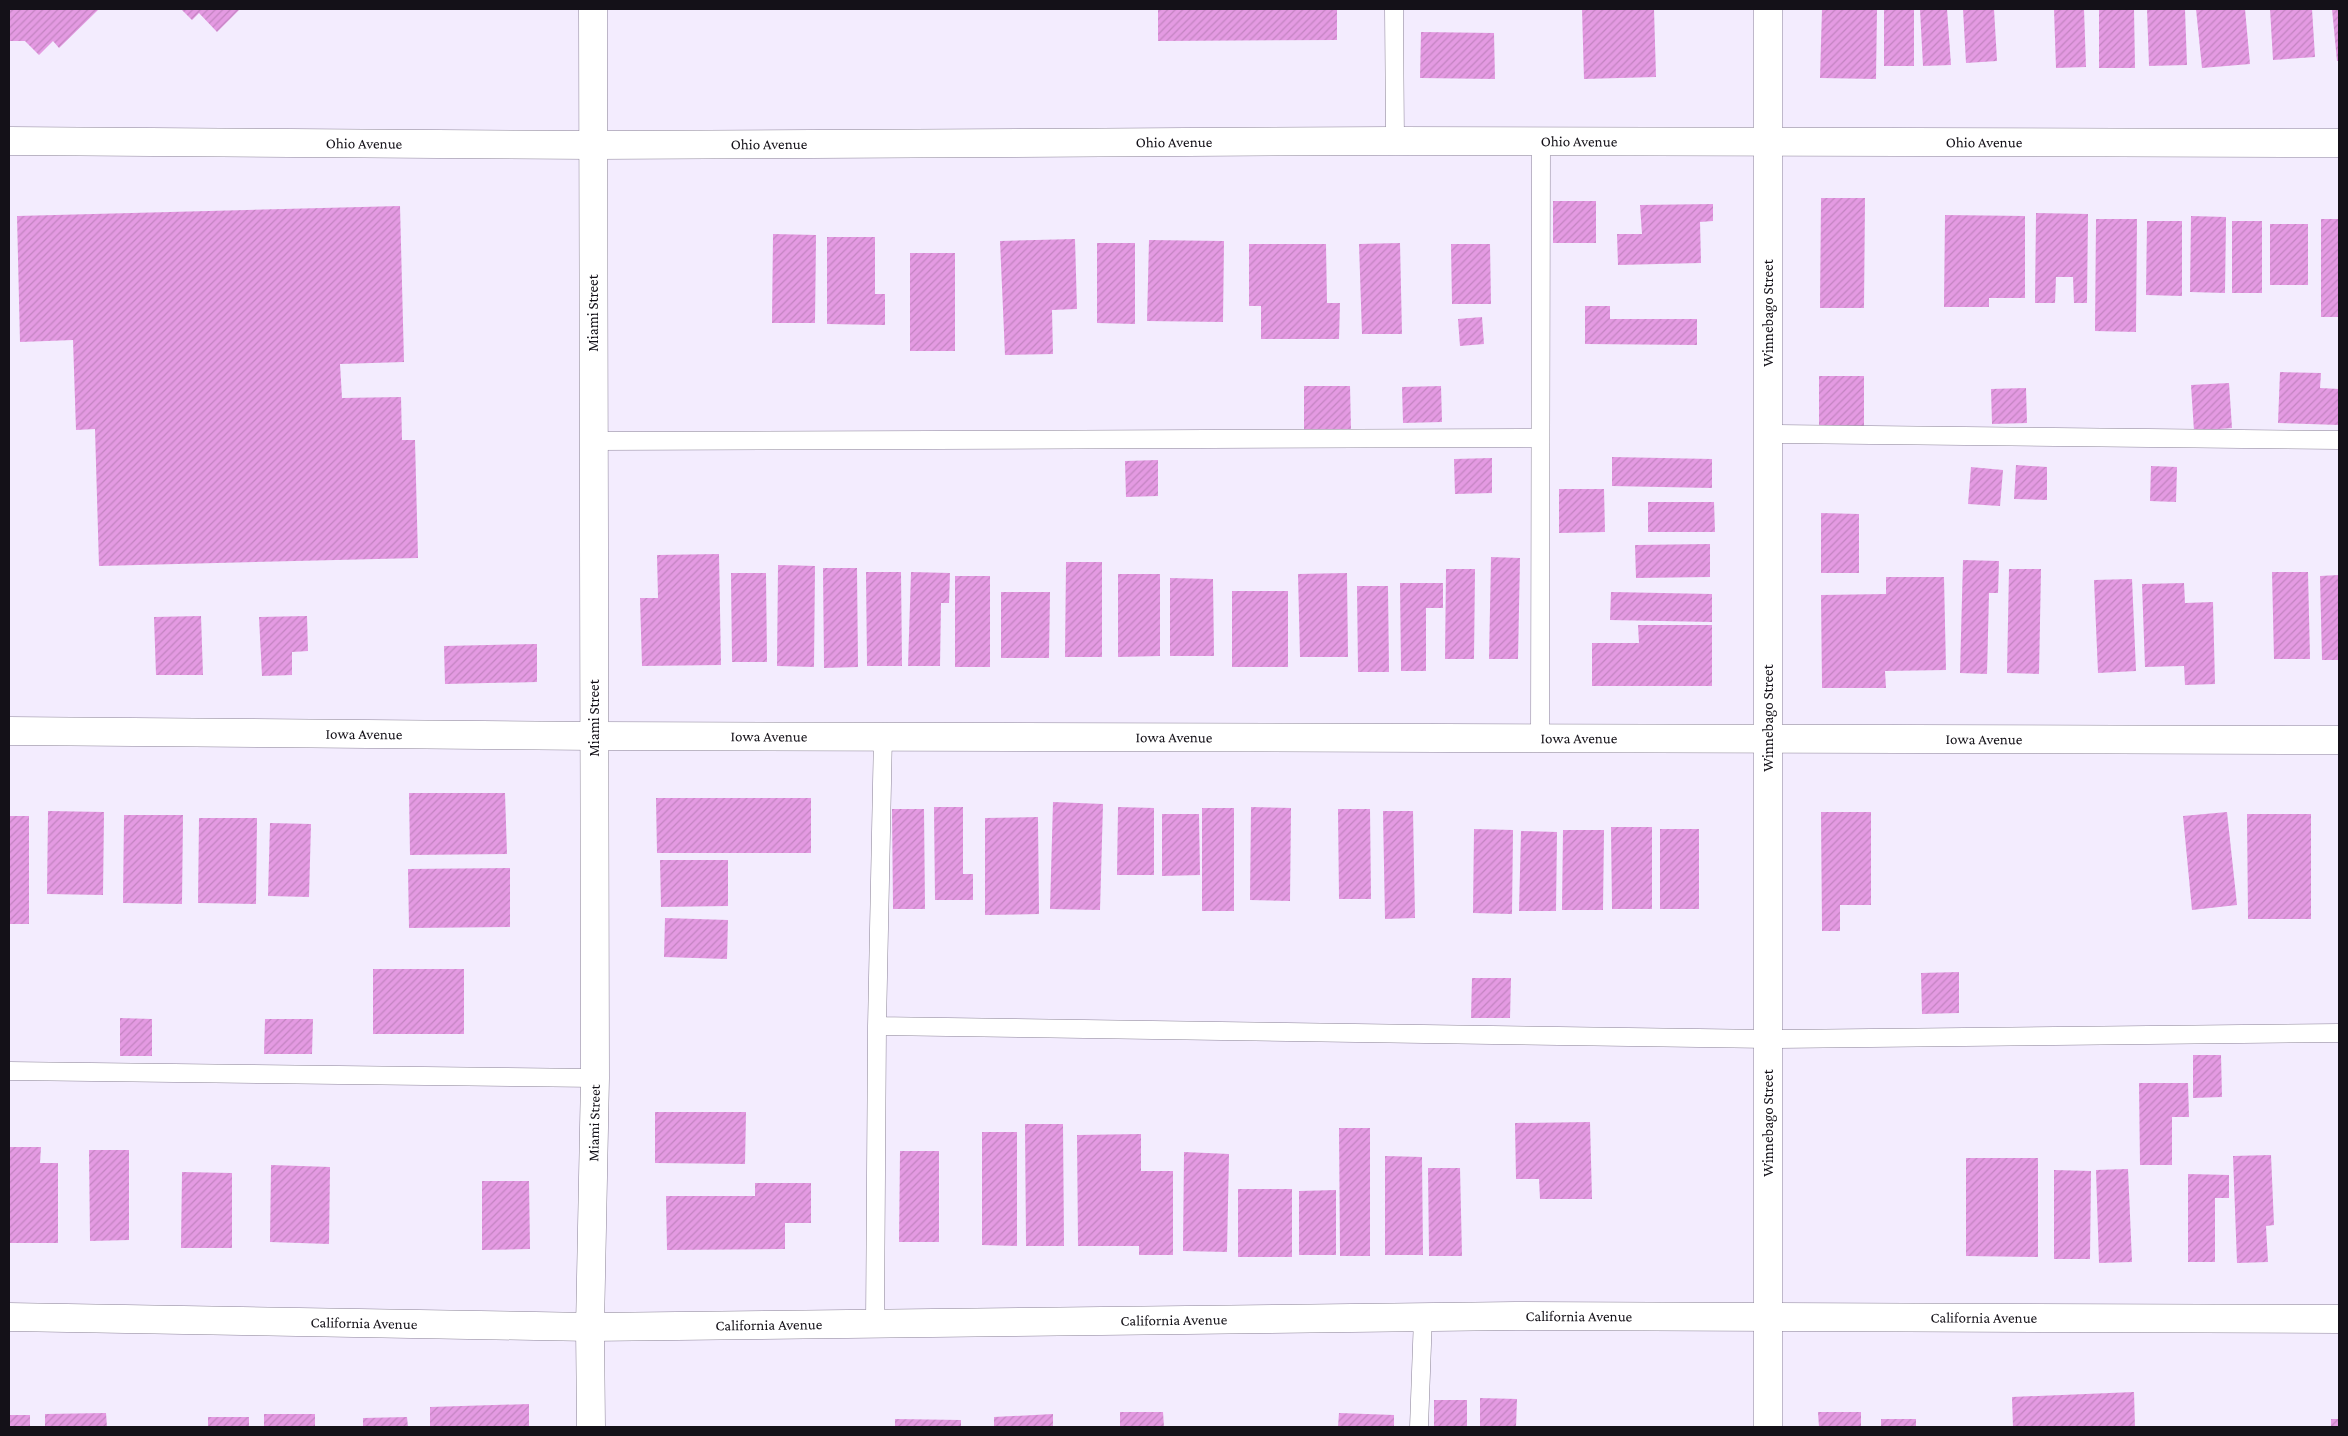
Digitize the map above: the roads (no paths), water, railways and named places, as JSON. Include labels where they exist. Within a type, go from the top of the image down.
[{"type":"street","name":"Miami Street","points":[[591,1427],[590,1327],[595,1078],[593,9]]},
{"type":"street","name":"Winnebago Street","points":[[1768,9],[1768,1427]]},
{"type":"street","name":"Ohio Avenue","points":[[9,142],[593,145],[1395,141],[2339,144]]},
{"type":"street","name":"Iowa Avenue","points":[[9,731],[594,736],[883,735],[1768,740],[2339,740]]},
{"type":"street","name":"California Avenue","points":[[9,1317],[590,1327],[1423,1317],[2339,1320]]},
{"type":"lane","points":[[1394,9],[1395,141]]},
{"type":"lane","points":[[1540,738],[1541,142]]},
{"type":"lane","points":[[1768,434],[2339,440]]},
{"type":"lane","points":[[593,441],[1540,438]]},
{"type":"lane","points":[[875,1324],[877,1026],[883,735]]},
{"type":"lane","points":[[877,1026],[1768,1039],[2339,1033]]},
{"type":"lane","points":[[9,1071],[595,1078]]},
{"type":"lane","points":[[1419,1427],[1423,1317]]}]
